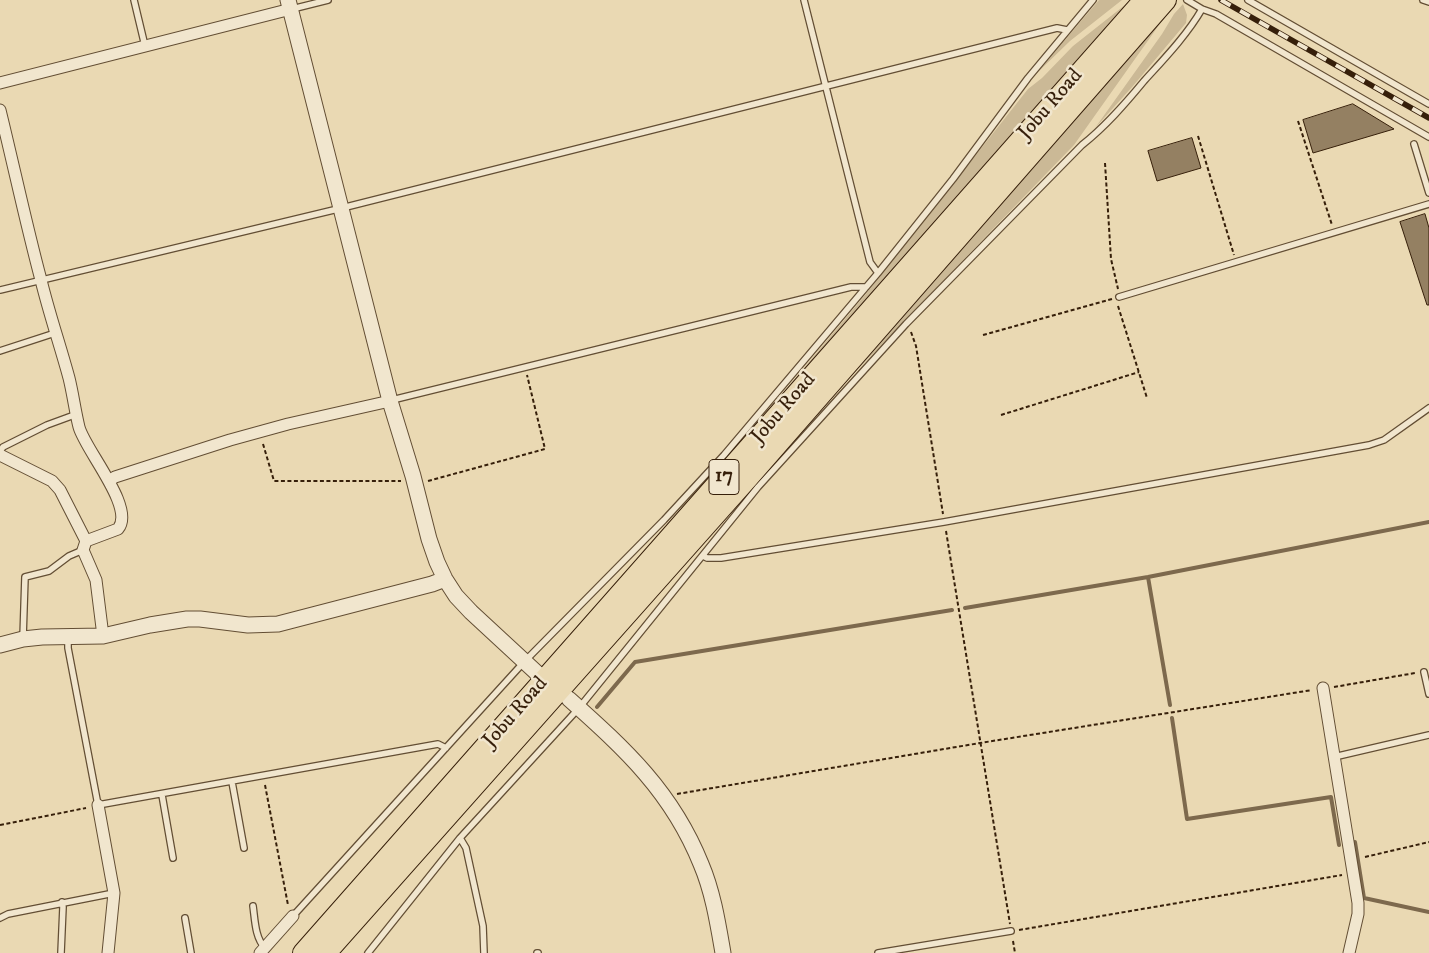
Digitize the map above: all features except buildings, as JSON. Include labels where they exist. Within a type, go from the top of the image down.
[{"type":"highway","name":"Jobu Road","points":[[326,953],[385,887],[1144,0]]},
{"type":"highway","name":"Jobu Road","points":[[304,953],[1166,0]]},
{"type":"highway","points":[[295,953],[366,883]]},
{"type":"highway","points":[[338,953],[385,887]]},
{"type":"street","points":[[0,83],[146,47],[290,5],[390,401],[436,562],[456,596],[538,674]]},
{"type":"street","points":[[0,110],[41,280],[69,379],[80,429],[86,443],[110,480],[120,507],[121,526],[84,546]]},
{"type":"street","points":[[110,480],[230,440],[288,424],[390,401]]},
{"type":"street","points":[[0,455],[52,481],[60,490],[96,580],[103,636]]},
{"type":"street","points":[[0,645],[23,639],[42,637],[103,636],[187,619],[248,625],[278,624],[445,579]]},
{"type":"street","points":[[1323,688],[1354,873],[1358,908],[1349,953]]},
{"type":"street","points":[[574,704],[633,758],[666,798],[689,837],[702,866],[723,953]]},
{"type":"street","points":[[98,805],[114,893],[108,953]]},
{"type":"street","points":[[262,951],[293,916]]},
{"type":"lane","points":[[134,0],[146,47]]},
{"type":"lane","points":[[290,5],[328,0]]},
{"type":"lane","points":[[804,0],[870,262],[878,273]]},
{"type":"lane","points":[[368,953],[460,838],[703,556],[741,471],[866,287],[953,179],[1028,78],[1093,0]]},
{"type":"lane","points":[[1187,0],[1202,9],[1216,14],[1429,137]]},
{"type":"lane","points":[[1248,0],[1429,104]]},
{"type":"lane","points":[[1424,0],[1429,2]]},
{"type":"lane","points":[[293,916],[524,662],[664,520],[741,471],[906,324],[1082,144],[1098,132],[1162,62],[1202,9]]},
{"type":"lane","points":[[0,290],[342,208],[1057,28],[1067,30]]},
{"type":"lane","points":[[1414,144],[1429,193]]},
{"type":"lane","points":[[1119,297],[1429,204]]},
{"type":"lane","points":[[390,401],[851,287],[866,287]]},
{"type":"lane","points":[[0,351],[56,333]]},
{"type":"lane","points":[[703,556],[707,558],[721,558],[944,522],[1369,445],[1384,440],[1429,408]]},
{"type":"lane","points":[[0,451],[3,447],[47,425],[77,414]]},
{"type":"lane","points":[[23,639],[25,577],[49,570],[84,546]]},
{"type":"lane","points":[[68,637],[68,648],[98,805],[438,744],[446,748]]},
{"type":"lane","points":[[1424,672],[1429,694]]},
{"type":"lane","points":[[1334,757],[1429,735]]},
{"type":"lane","points":[[232,782],[244,848]]},
{"type":"lane","points":[[162,795],[173,858]]},
{"type":"lane","points":[[460,838],[464,843],[468,856],[483,926],[484,953]]},
{"type":"lane","points":[[0,918],[8,914],[62,902],[114,893]]},
{"type":"lane","points":[[60,953],[62,902]]},
{"type":"lane","points":[[253,906],[262,951]]},
{"type":"lane","points":[[185,918],[191,953]]},
{"type":"lane","points":[[878,953],[1011,931]]},
{"type":"path","points":[[1298,121],[1334,232]]},
{"type":"path","points":[[1198,136],[1236,262]]},
{"type":"path","points":[[1105,163],[1112,259],[1119,297],[1117,304],[1147,398]]},
{"type":"path","points":[[983,334],[1119,297]]},
{"type":"path","points":[[906,324],[916,346],[1015,953]]},
{"type":"path","points":[[1001,415],[1139,372]]},
{"type":"path","points":[[666,798],[676,794],[980,743],[1424,672]]},
{"type":"path","points":[[264,776],[288,906],[293,916]]},
{"type":"path","points":[[0,825],[98,805]]},
{"type":"path","points":[[1365,857],[1429,842]]},
{"type":"path","points":[[1011,931],[1354,873]]},
{"type":"shaded area","points":[[1099,0],[1122,0],[1070,41],[1037,73]]},
{"type":"shaded area","points":[[1130,1],[790,388],[788,387],[866,294],[1028,89],[1042,78],[1073,46]]},
{"type":"shaded area","points":[[1183,4],[1187,15],[1186,23],[1095,128],[1162,34],[1174,14]]},
{"type":"shaded area","points":[[1164,18],[1074,145],[806,423],[1030,171]]},
{"type":"waterway","points":[[965,608],[1148,577],[1429,522]]},
{"type":"waterway","points":[[1148,577],[1170,705]]},
{"type":"waterway","points":[[597,707],[635,662],[952,610]]},
{"type":"waterway","points":[[1172,718],[1187,819],[1331,797],[1339,845]]},
{"type":"waterway","points":[[1355,842],[1364,898],[1429,912]]},
{"type":"railway","points":[[1221,0],[1429,118]]}]
